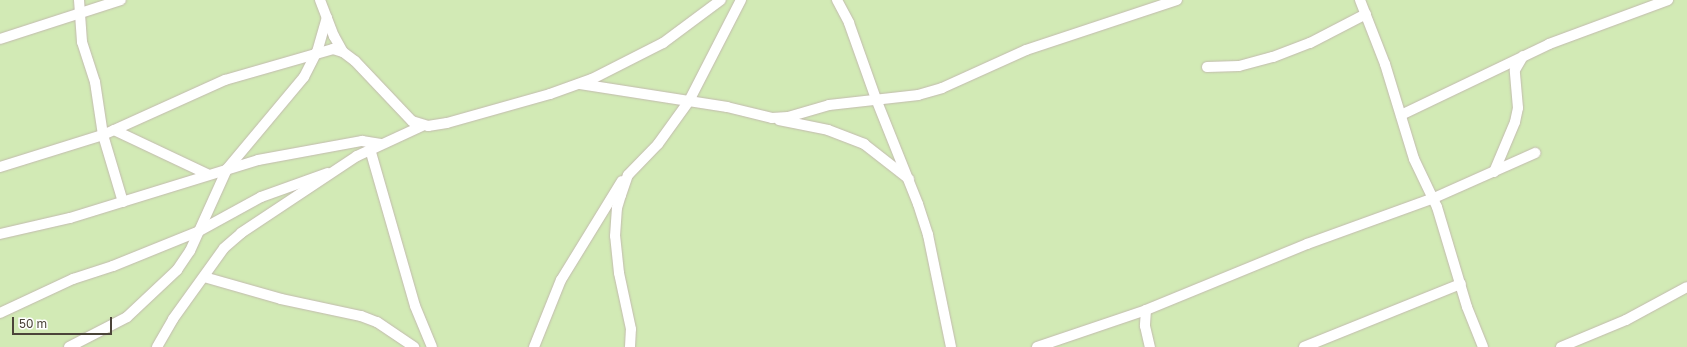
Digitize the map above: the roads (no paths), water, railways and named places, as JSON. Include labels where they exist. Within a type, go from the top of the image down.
[{"type":"street","points":[[79,0],[82,42],[95,82],[103,135],[122,202]]},
{"type":"street","points":[[0,39],[80,15],[121,0]]},
{"type":"street","points":[[320,0],[343,52]]},
{"type":"street","points":[[157,347],[173,319],[224,248],[241,233],[328,174],[370,149],[422,126],[436,126],[463,119],[578,84],[663,43],[721,0]]},
{"type":"street","points":[[534,347],[561,280],[618,186],[658,144],[689,101],[741,0]]},
{"type":"street","points":[[837,0],[849,23],[876,100],[910,180],[928,235],[951,347]]},
{"type":"street","points":[[772,118],[805,113],[829,105],[901,99],[942,88],[1026,50],[1177,0]]},
{"type":"street","points":[[1360,0],[1401,115],[1418,169],[1434,198],[1475,331],[1483,347]]},
{"type":"street","points":[[1401,115],[1523,56],[1668,0]]},
{"type":"street","points":[[1207,67],[1239,66],[1273,57],[1310,43],[1366,14]]},
{"type":"street","points":[[69,347],[127,317],[146,302],[177,270],[199,231],[227,169],[290,96],[317,52],[327,17]]},
{"type":"street","points":[[0,167],[103,135],[225,80],[317,52],[333,49],[343,52],[367,71],[406,117],[422,126]]},
{"type":"street","points":[[1494,172],[1515,122],[1518,108],[1515,70],[1523,56]]},
{"type":"street","points":[[578,84],[689,101],[828,130],[864,144],[910,180]]},
{"type":"street","points":[[114,130],[207,174]]},
{"type":"street","points":[[0,234],[122,202],[207,174],[258,160],[362,141],[380,144]]},
{"type":"street","points":[[370,149],[415,306],[432,347]]},
{"type":"street","points":[[1037,347],[1146,310],[1307,244],[1434,198],[1494,172],[1535,152]]},
{"type":"street","points":[[0,313],[73,280],[113,266],[199,231],[261,197],[328,174]]},
{"type":"street","points":[[628,175],[617,208],[615,222],[619,273],[631,329],[630,347]]},
{"type":"street","points":[[204,277],[282,299],[361,316],[377,322],[414,347]]},
{"type":"street","points":[[1304,347],[1461,284]]},
{"type":"street","points":[[1561,347],[1626,320],[1687,287]]},
{"type":"street","points":[[1146,310],[1144,326],[1150,347]]}]
